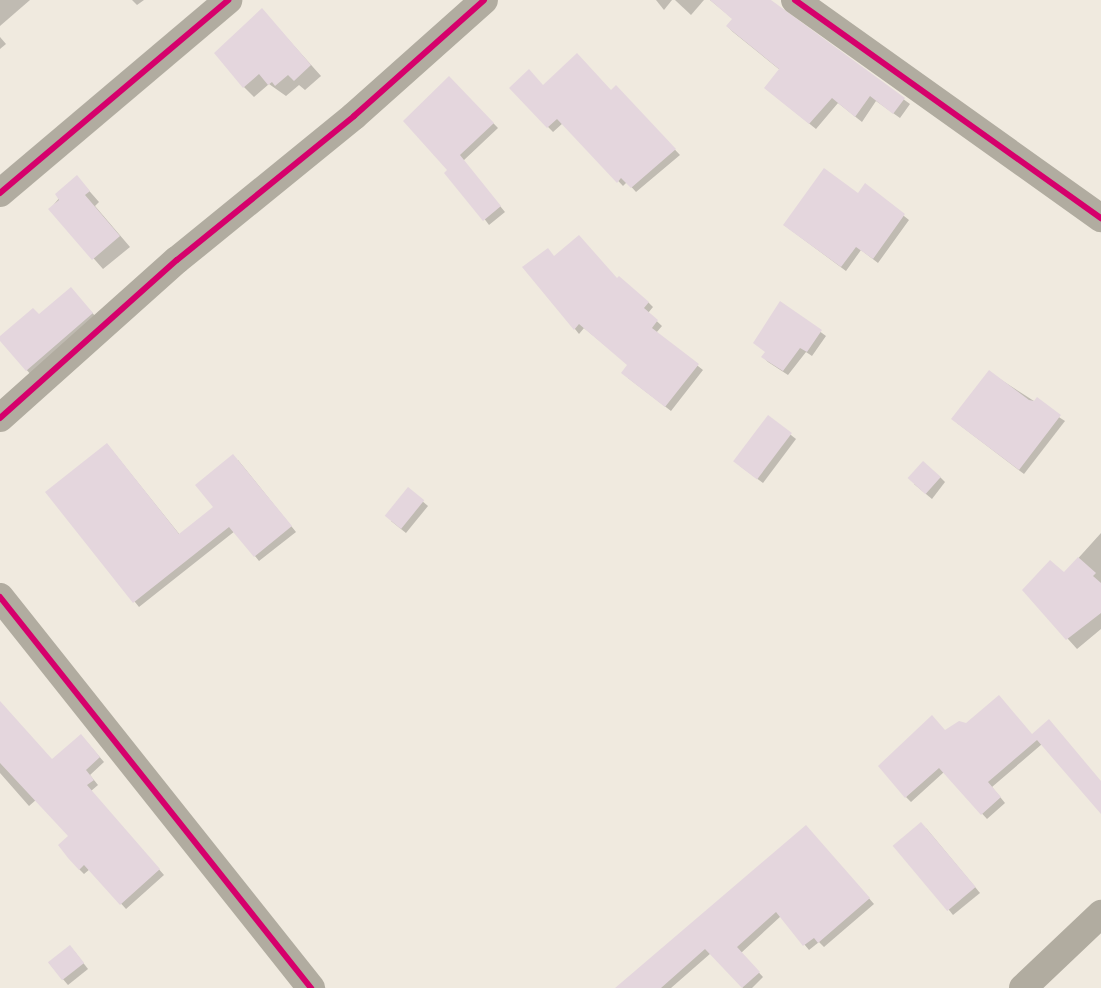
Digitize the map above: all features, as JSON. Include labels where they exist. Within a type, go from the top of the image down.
[{"type":"street","points":[[0,193],[228,0]]},
{"type":"street","points":[[0,418],[177,260],[354,116],[484,0]]},
{"type":"street","points":[[796,0],[1101,218]]},
{"type":"street","points":[[0,597],[311,988]]},
{"type":"street","points":[[1023,988],[1101,914]]},
{"type":"building","points":[[710,0],[771,0],[905,98],[893,114],[870,96],[855,117],[832,98],[809,124],[764,88],[779,69],[726,26],[732,19]]},
{"type":"building","points":[[262,8],[311,65],[294,81],[288,75],[275,86],[272,82],[268,85],[259,74],[243,88],[214,53]]},
{"type":"building","points":[[577,53],[611,90],[616,85],[676,149],[631,188],[621,178],[617,183],[557,119],[547,128],[509,88],[529,69],[543,85]]},
{"type":"building","points":[[449,76],[494,123],[460,155],[501,206],[483,221],[444,173],[447,170],[403,121]]},
{"type":"building","points":[[824,168],[858,193],[865,183],[905,214],[873,259],[856,247],[841,267],[783,225]]},
{"type":"building","points":[[77,175],[90,191],[85,195],[120,236],[92,260],[48,209],[59,200],[55,194]]},
{"type":"building","points":[[579,235],[617,278],[619,276],[649,302],[644,308],[658,320],[652,328],[699,364],[665,407],[621,373],[627,365],[579,324],[574,330],[522,267],[548,248],[554,256]]},
{"type":"building","points":[[71,287],[93,313],[26,371],[0,341],[0,336],[33,308],[39,314]]},
{"type":"building","points":[[780,301],[822,330],[807,352],[800,348],[783,371],[761,357],[765,352],[753,343]]},
{"type":"building","points":[[989,370],[1029,400],[1034,401],[1037,397],[1061,415],[1019,470],[951,419]]},
{"type":"building","points":[[768,415],[792,433],[757,479],[733,461]]},
{"type":"building","points":[[107,443],[179,534],[213,507],[195,485],[233,454],[292,526],[254,557],[229,527],[133,603],[45,492]]},
{"type":"building","points":[[923,461],[941,477],[925,494],[908,478]]},
{"type":"building","points":[[408,487],[424,500],[401,529],[385,516]]},
{"type":"building","points":[[1078,557],[1096,573],[1093,576],[1101,583],[1101,613],[1066,640],[1022,590],[1050,560],[1064,572]]},
{"type":"building","points":[[999,695],[1032,734],[1049,719],[1101,781],[1101,814],[1037,740],[988,782],[1001,797],[981,815],[939,768],[905,798],[878,766],[932,715],[945,730],[959,721],[966,723]]},
{"type":"building","points":[[0,701],[52,759],[81,734],[100,757],[86,770],[94,780],[87,785],[160,869],[120,905],[84,865],[79,870],[68,858],[58,845],[68,836],[0,763]]},
{"type":"building","points":[[921,822],[976,887],[947,911],[893,846]]},
{"type":"building","points":[[806,825],[870,898],[818,943],[814,938],[803,946],[776,912],[737,947],[760,972],[742,988],[705,949],[661,988],[615,988]]},
{"type":"building","points":[[70,945],[84,963],[62,980],[48,962]]},
{"type":"cycle path","points":[[0,193],[228,0]]},
{"type":"cycle path","points":[[0,418],[177,260],[354,116],[484,0]]},
{"type":"cycle path","points":[[795,0],[1101,218]]},
{"type":"cycle path","points":[[0,597],[311,988]]}]
